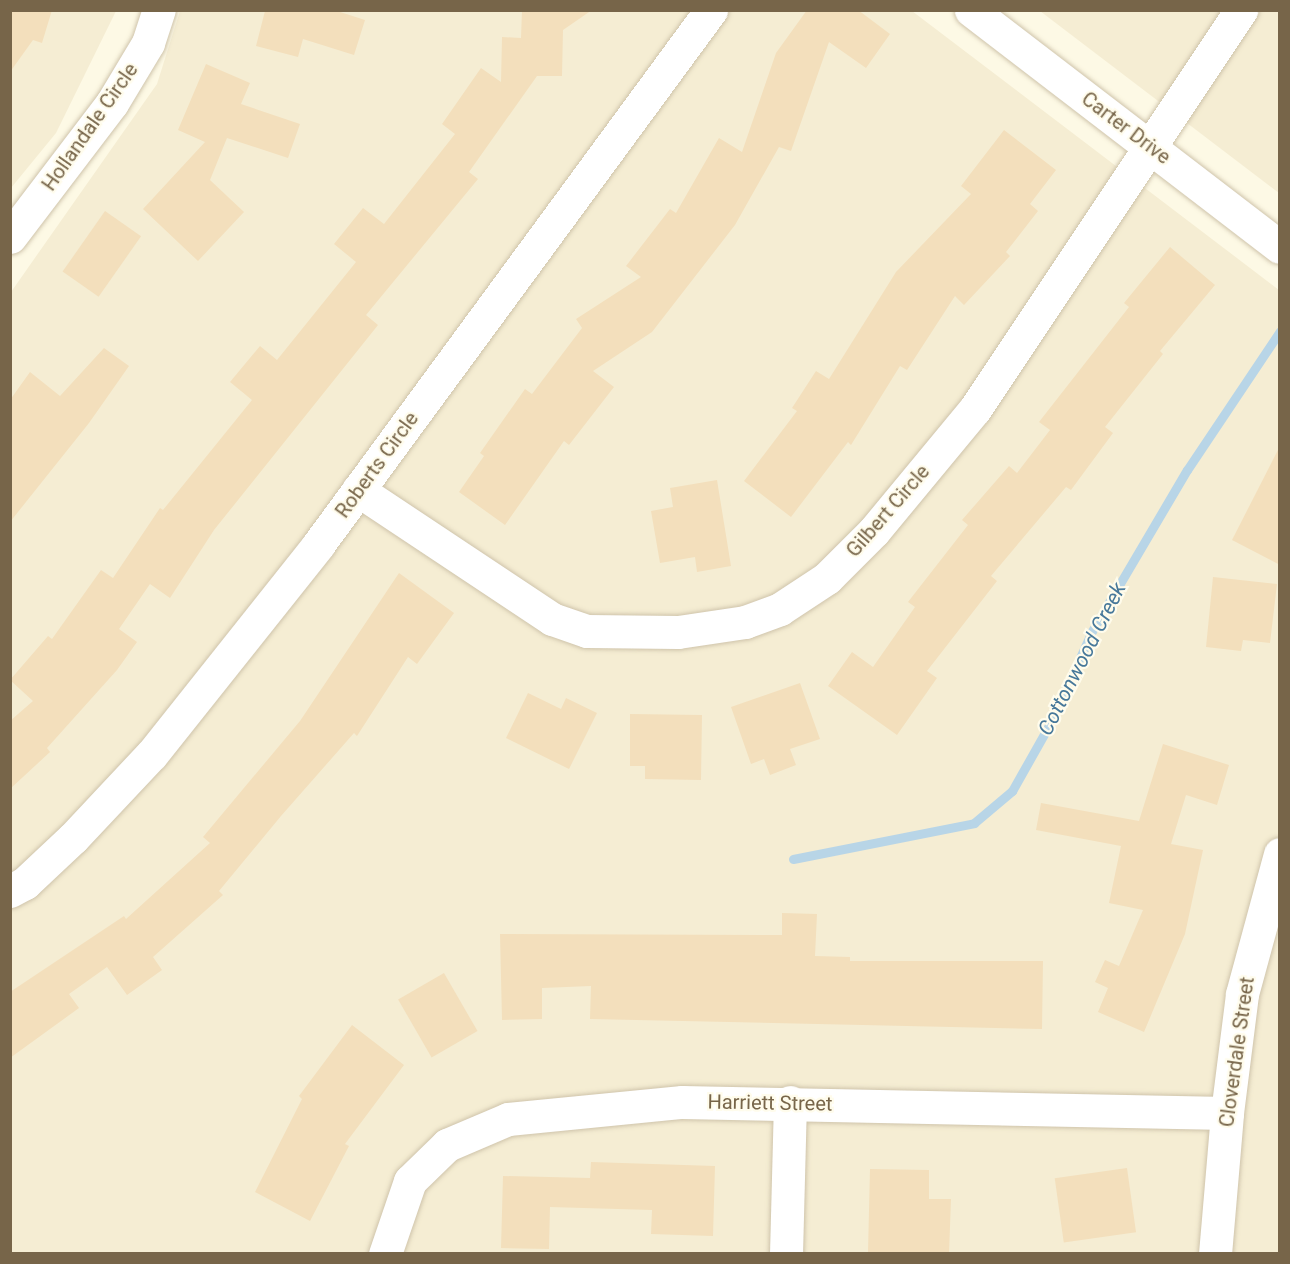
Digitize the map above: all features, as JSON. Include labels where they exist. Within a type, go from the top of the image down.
[{"type":"street","name":"Hollandale Circle","points":[[10,237],[112,103],[148,43],[159,10]]},
{"type":"street","name":"Roberts Circle","points":[[10,891],[25,883],[73,838],[152,754],[358,490],[711,10]]},
{"type":"street","name":"Carter Drive","points":[[971,10],[1280,247]]},
{"type":"street","name":"Gilbert Circle","points":[[358,490],[552,619],[587,631],[678,632],[745,622],[780,609],[826,578],[874,531],[975,409],[1241,10]]},
{"type":"street","name":"Cloverdale Street","points":[[1215,1254],[1227,1113],[1242,994],[1280,854]]},
{"type":"street","name":"Harriett Street","points":[[385,1254],[410,1181],[447,1145],[508,1119],[682,1102],[790,1102],[1227,1113]]},
{"type":"street","points":[[786,1254],[790,1102]]},
{"type":"shaded area","points":[[11,11],[116,11],[56,133],[11,188]]},
{"type":"shaded area","points":[[180,11],[912,11],[1279,290],[1279,1253],[11,1254],[11,292],[157,84]]},
{"type":"shaded area","points":[[1040,11],[1279,11],[1279,193]]},
{"type":"building","points":[[10,10],[52,10],[42,43],[33,40],[10,72]]},
{"type":"building","points":[[522,10],[592,10],[563,30],[562,76],[537,76],[469,172],[478,179],[366,315],[378,325],[214,530],[170,598],[150,584],[119,629],[137,642],[117,670],[47,748],[50,752],[10,789],[10,721],[33,701],[10,680],[48,636],[52,639],[101,570],[113,578],[160,508],[163,510],[252,400],[230,382],[260,346],[277,360],[356,262],[334,244],[363,208],[384,224],[455,134],[442,124],[481,68],[501,82],[502,37],[521,38]]},
{"type":"building","points":[[807,10],[858,10],[890,34],[866,68],[829,42],[791,151],[779,147],[735,225],[652,332],[593,371],[614,387],[569,445],[564,441],[505,525],[459,492],[484,456],[480,453],[525,389],[532,394],[582,328],[576,319],[641,277],[626,266],[670,209],[676,213],[719,138],[742,152],[776,53]]},
{"type":"building","points":[[265,11],[337,11],[365,20],[354,55],[303,39],[298,57],[256,46]]},
{"type":"building","points":[[206,64],[250,83],[241,104],[300,124],[288,158],[227,138],[210,180],[244,212],[198,261],[143,209],[205,142],[178,130]]},
{"type":"building","points":[[1004,130],[1056,170],[1030,204],[1038,211],[1006,252],[1010,256],[964,305],[955,296],[907,370],[900,366],[851,445],[848,442],[791,517],[744,481],[797,411],[792,408],[816,371],[829,379],[896,272],[971,194],[961,186]]},
{"type":"building","points":[[105,211],[141,236],[99,297],[63,272]]},
{"type":"building","points":[[1170,247],[1215,285],[1160,351],[1163,354],[1105,427],[1113,433],[1071,490],[1066,487],[991,576],[997,581],[927,671],[937,678],[897,735],[828,686],[852,652],[873,667],[915,607],[908,602],[968,525],[962,520],[1009,466],[1017,473],[1050,430],[1039,422],[1129,307],[1124,303]]},
{"type":"building","points":[[104,348],[129,366],[89,423],[10,522],[10,400],[30,372],[60,396]]},
{"type":"building","points":[[1280,446],[1280,565],[1232,540]]},
{"type":"building","points":[[717,480],[731,566],[697,572],[695,557],[660,563],[651,511],[673,507],[670,488]]},
{"type":"building","points":[[399,573],[454,613],[417,664],[408,657],[357,736],[354,733],[281,816],[219,891],[223,895],[153,957],[162,970],[127,995],[107,967],[69,994],[79,1008],[10,1058],[10,992],[124,916],[126,919],[210,843],[203,837],[300,721]]},
{"type":"building","points":[[1213,577],[1277,584],[1270,643],[1243,640],[1241,651],[1206,647]]},
{"type":"building","points":[[800,683],[820,739],[790,749],[796,765],[770,775],[764,759],[751,764],[731,707]]},
{"type":"building","points":[[528,693],[561,709],[566,698],[597,713],[569,769],[506,738]]},
{"type":"building","points":[[630,714],[702,715],[701,780],[645,779],[645,766],[630,766]]},
{"type":"building","points":[[1163,744],[1229,765],[1217,805],[1186,795],[1171,844],[1203,850],[1185,934],[1144,1032],[1098,1012],[1108,988],[1095,982],[1105,960],[1119,966],[1143,910],[1109,903],[1121,846],[1036,830],[1041,803],[1139,821]]},
{"type":"building","points":[[782,913],[817,914],[815,956],[850,957],[850,961],[1043,961],[1042,1029],[590,1019],[591,986],[542,988],[542,1019],[502,1020],[500,934],[782,935]]},
{"type":"building","points":[[444,973],[478,1031],[432,1058],[398,999]]},
{"type":"building","points":[[352,1025],[404,1065],[345,1144],[349,1146],[310,1221],[255,1192],[302,1099],[299,1096]]},
{"type":"building","points":[[591,1162],[715,1166],[713,1236],[651,1234],[652,1210],[550,1207],[549,1249],[501,1248],[503,1176],[590,1178]]},
{"type":"building","points":[[1127,1168],[1136,1232],[1064,1243],[1055,1178]]},
{"type":"building","points":[[870,1169],[929,1170],[929,1199],[951,1199],[949,1254],[868,1252]]},
{"type":"waterway","name":"Cottonwood Creek","points":[[793,859],[974,823],[1012,791],[1052,720],[1092,631],[1187,470],[1280,331]]}]
